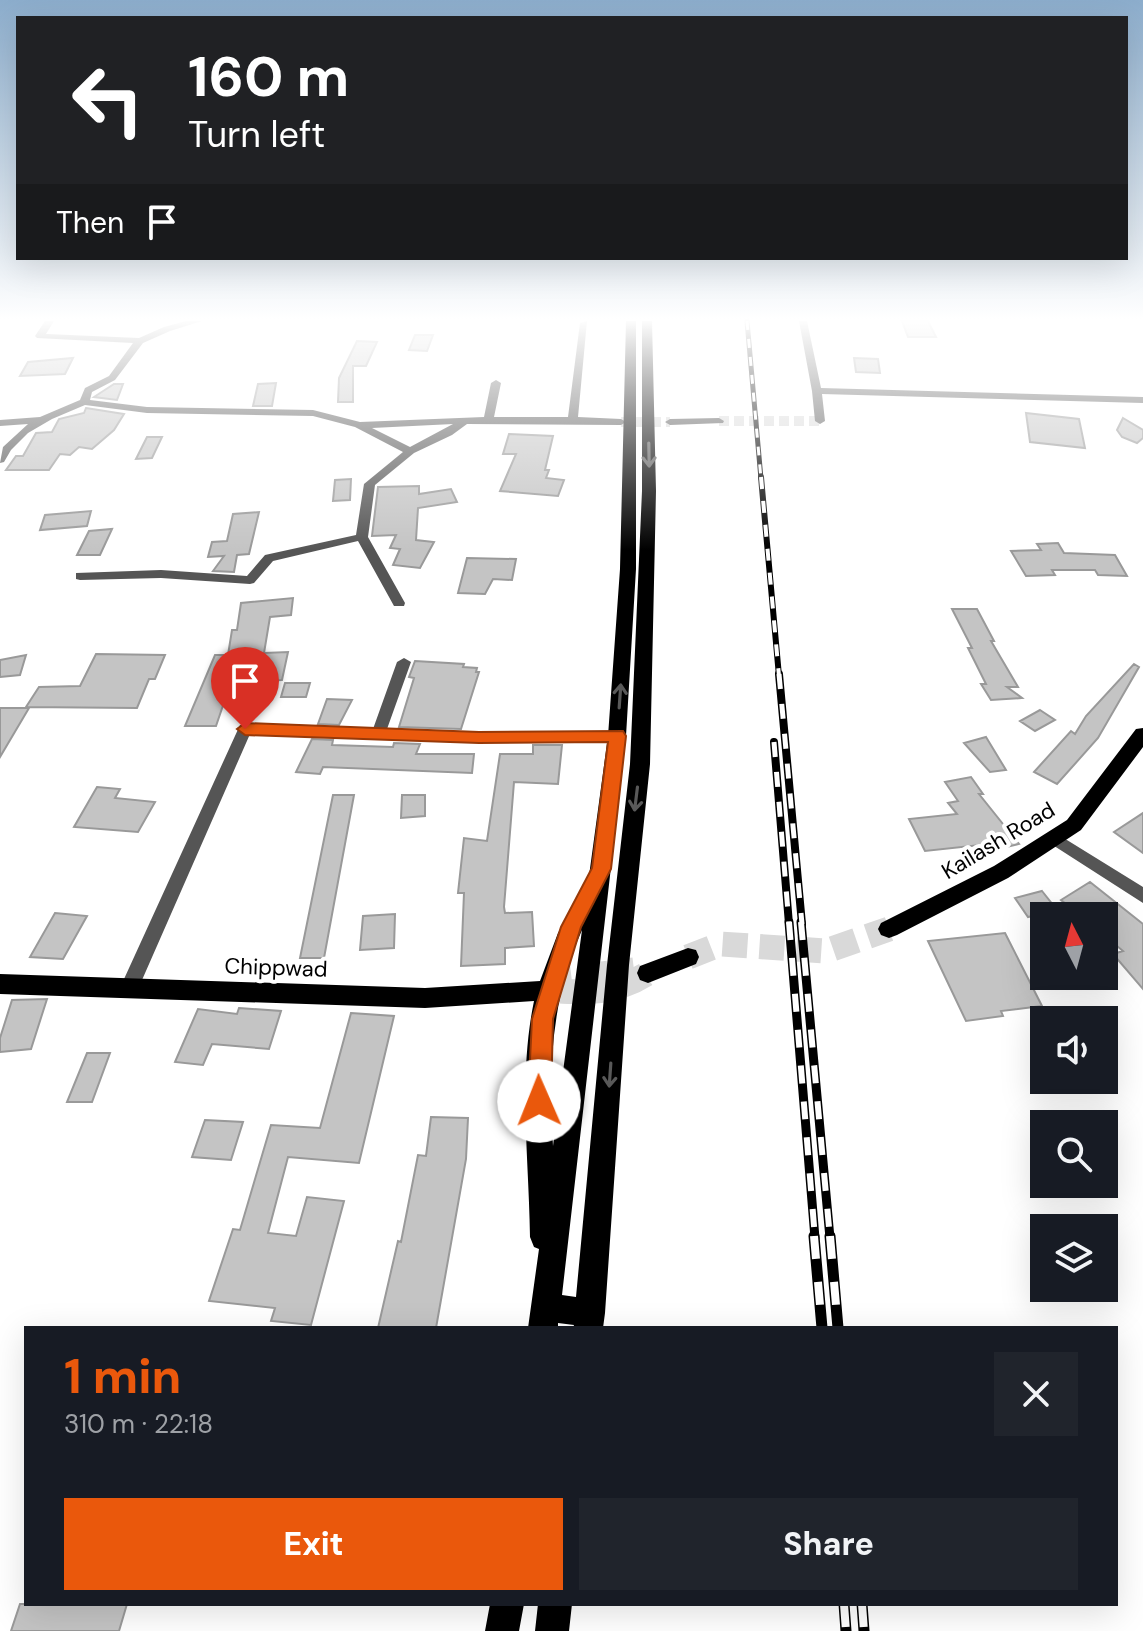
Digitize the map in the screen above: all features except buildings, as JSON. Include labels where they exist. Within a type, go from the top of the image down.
[{"type":"main road","points":[[544,1318],[617,736],[628,569],[630,397]]},
{"type":"main road","points":[[544,1318],[589,1320],[618,965],[640,749],[649,491],[648,397]]},
{"type":"main road","name":"Kailash Road","points":[[889,929],[1001,872],[1074,825],[1143,734]]},
{"type":"main road","points":[[601,869],[627,870]]},
{"type":"main road","points":[[544,1318],[538,1071],[542,1019],[571,927],[601,869]]},
{"type":"main road","points":[[648,973],[688,957]]},
{"type":"main road","name":"Chippwad","points":[[0,984],[425,998],[550,990]]},
{"type":"main road","points":[[502,1631],[507,1606]]},
{"type":"main road","points":[[552,1631],[555,1606]]},
{"type":"street","points":[[84,402],[86,397]]},
{"type":"street","points":[[488,420],[493,397]]},
{"type":"street","points":[[573,419],[576,397]]},
{"type":"street","points":[[818,397],[820,421]]},
{"type":"street","points":[[1038,397],[1143,400]]},
{"type":"street","points":[[0,460],[18,439],[44,420],[84,402],[147,410],[313,413],[359,425],[410,451]]},
{"type":"street","points":[[359,425],[573,419],[621,422]]},
{"type":"street","points":[[0,423],[44,420]]},
{"type":"street","points":[[399,603],[362,537],[370,484],[410,451],[448,433],[464,421]]},
{"type":"street","points":[[670,422],[719,421]]},
{"type":"street","points":[[80,576],[161,574],[250,580],[269,558],[362,537]]},
{"type":"street","points":[[378,734],[404,662]]},
{"type":"street","points":[[128,990],[245,729],[479,738],[617,736]]},
{"type":"street","points":[[1054,838],[1143,896]]},
{"type":"tunnel","points":[[719,421],[820,421]]},
{"type":"tunnel","points":[[621,422],[670,422]]},
{"type":"tunnel","points":[[688,957],[721,944],[826,951],[889,929]]},
{"type":"tunnel","points":[[634,970],[569,978],[550,990],[576,992],[613,988],[648,973]]},
{"type":"railway","points":[[754,397],[761,479]]},
{"type":"railway","points":[[761,477],[779,676]]},
{"type":"railway","points":[[779,674],[802,924]]},
{"type":"railway","points":[[774,742],[789,924]]},
{"type":"railway","points":[[789,922],[815,1238]]},
{"type":"railway","points":[[801,922],[830,1238]]},
{"type":"railway","points":[[814,1236],[822,1326]]},
{"type":"railway","points":[[830,1236],[838,1326]]},
{"type":"railway","points":[[844,1606],[846,1631]]},
{"type":"railway","points":[[862,1606],[864,1631]]},
{"type":"route","points":[[245,729],[479,738],[617,736],[601,869],[571,927],[542,1019],[539,1101]]}]
